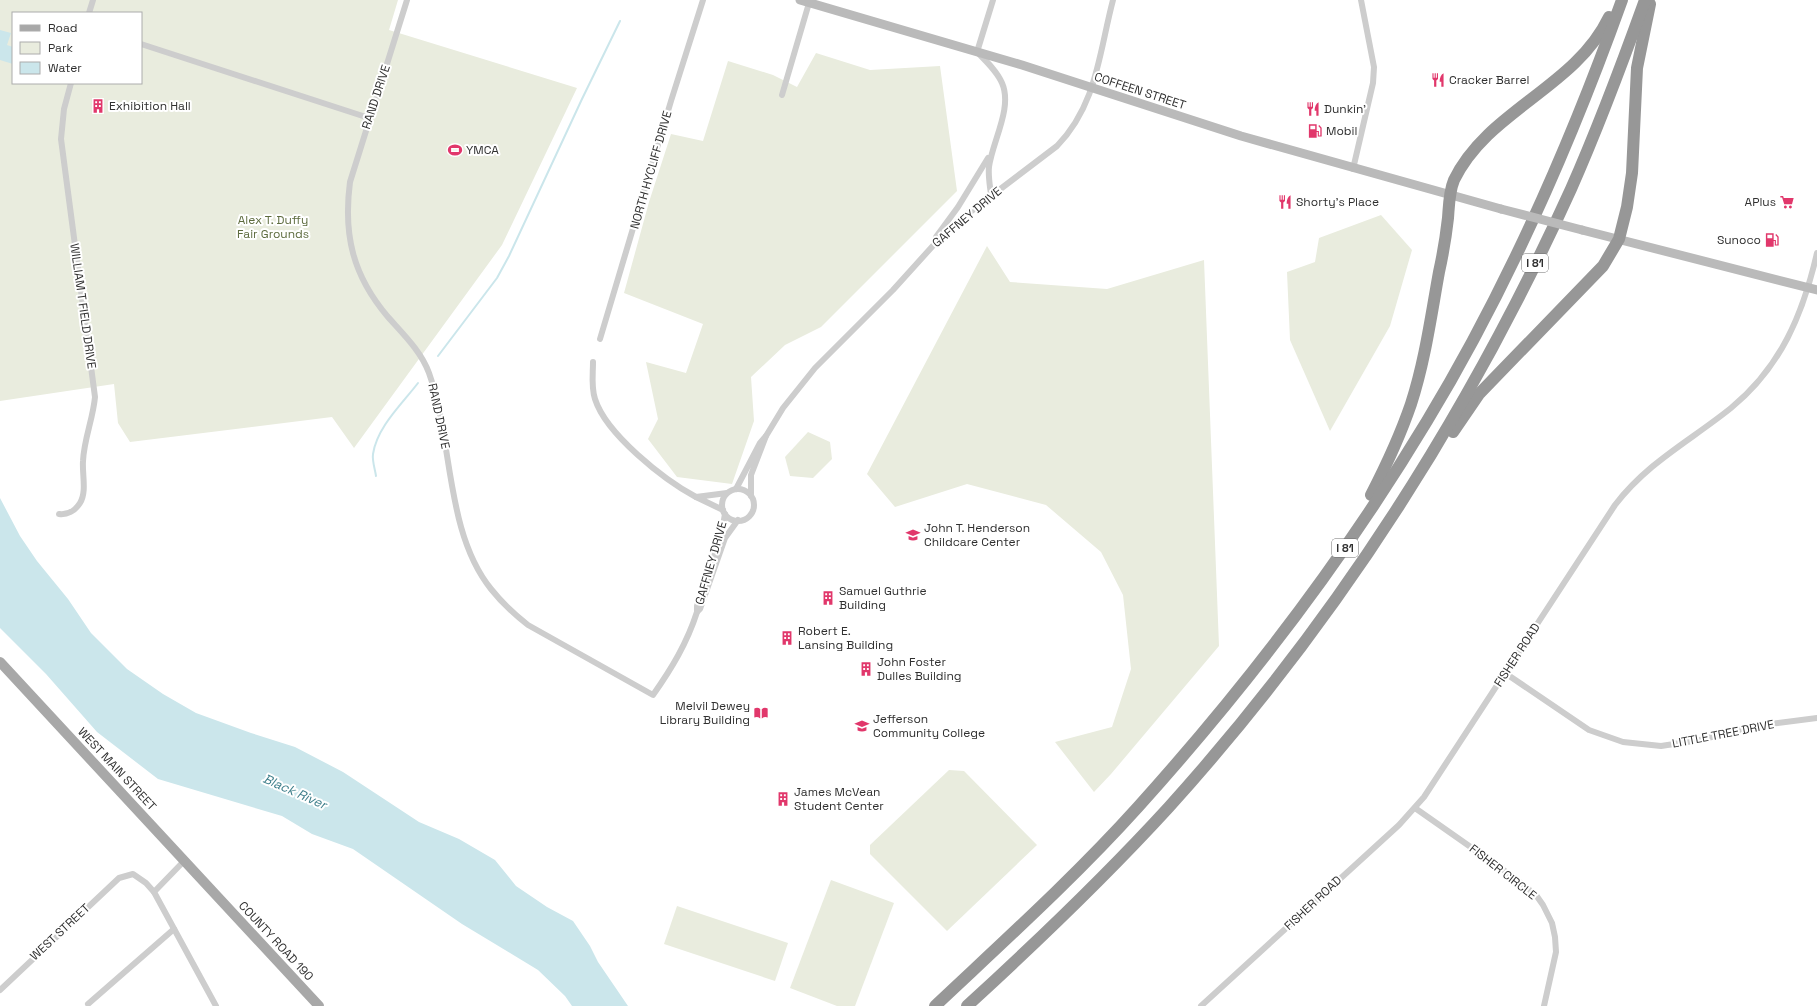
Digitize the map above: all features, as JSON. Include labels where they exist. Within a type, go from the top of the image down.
[{"type":"highway","points":[[1346,545],[1390,458],[1411,404],[1427,338],[1442,257],[1449,196],[1454,180],[1468,156],[1500,124],[1551,85],[1583,55],[1602,32],[1617,0]]},
{"type":"highway","name":"I 81","points":[[935,1006],[1047,901],[1137,808],[1276,643],[1346,545],[1428,420],[1493,302],[1586,97],[1622,0]]},
{"type":"highway","name":"I 81","points":[[967,1006],[1095,885],[1174,800],[1236,728],[1292,658],[1395,512],[1468,392],[1513,309],[1552,230],[1605,106],[1645,0]]},
{"type":"highway","points":[[1395,512],[1418,486],[1479,394],[1603,266],[1619,239],[1627,207],[1632,173],[1637,68],[1651,0]]},
{"type":"main road","name":"COFFEEN STREET","points":[[805,1],[977,52],[1241,136],[1353,169],[1449,196],[1813,289]]},
{"type":"main road","name":"WEST MAIN STREET","points":[[0,662],[215,894]]},
{"type":"main road","name":"COUNTY ROAD 190","points":[[215,894],[319,1006]]},
{"type":"street","points":[[90,12],[93,0]]},
{"type":"street","name":"RAND DRIVE","points":[[407,0],[350,182],[347,201],[349,237],[356,265],[376,302],[413,344],[428,371],[436,394],[459,517],[466,544],[476,566],[490,589],[511,611],[528,625],[653,695]]},
{"type":"street","name":"NORTH HYCLIFF DRIVE","points":[[600,340],[704,0]]},
{"type":"street","points":[[991,195],[989,168],[1003,112],[1005,96],[1002,83],[993,69],[977,52],[993,0]]},
{"type":"street","name":"GAFFNEY DRIVE","points":[[736,489],[760,443],[783,408],[815,368],[893,290],[928,249],[949,228],[1058,146],[1070,133],[1082,115],[1093,88],[1113,0]]},
{"type":"street","points":[[1353,169],[1373,83],[1374,67],[1361,0]]},
{"type":"street","points":[[782,95],[805,1]]},
{"type":"street","points":[[142,44],[369,118]]},
{"type":"street","name":"WILLIAM T FIELD DRIVE","points":[[59,514],[69,513],[80,502],[83,493],[84,448],[92,421],[95,397],[61,139],[64,109],[71,84]]},
{"type":"street","points":[[928,249],[958,207],[993,150]]},
{"type":"street","name":"FISHER ROAD","points":[[1200,1006],[1415,808],[1435,782],[1505,673],[1629,487],[1674,448],[1731,408],[1753,387],[1774,362],[1789,337],[1813,289],[1817,253]]},
{"type":"street","points":[[593,362],[592,385],[595,399],[608,423],[620,438],[675,485],[696,497],[724,512],[732,519],[738,520],[745,518],[751,512],[753,504],[751,496],[744,491],[736,489],[727,493],[696,497]]},
{"type":"street","name":"GAFFNEY DRIVE","points":[[751,496],[751,475],[766,436]]},
{"type":"street","points":[[724,512],[722,500],[727,493]]},
{"type":"street","name":"GAFFNEY DRIVE","points":[[697,612],[697,606],[723,528],[724,512]]},
{"type":"street","name":"GAFFNEY DRIVE","points":[[653,695],[687,641],[725,538],[738,520]]},
{"type":"street","name":"LITTLE TREE DRIVE","points":[[1505,673],[1589,730],[1623,742],[1662,746],[1700,740],[1754,726],[1817,718]]},
{"type":"street","name":"FISHER CIRCLE","points":[[1415,808],[1512,876],[1536,895],[1543,905],[1552,924],[1556,952],[1544,1006]]},
{"type":"street","points":[[184,861],[154,892],[211,994],[214,1005]]},
{"type":"street","name":"WEST STREET","points":[[0,990],[76,916],[122,876],[129,874],[138,876],[154,892]]},
{"type":"street","points":[[88,1004],[174,929]]},
{"type":"green space","name":"Alex T. Duffy Fair Grounds","points":[[0,0],[398,0],[389,30],[577,88],[502,245],[354,448],[332,417],[130,442],[118,423],[114,384],[0,401]]},
{"type":"green space","points":[[816,53],[870,70],[940,66],[957,191],[821,327],[785,345],[751,377],[754,421],[732,484],[677,477],[648,439],[658,419],[646,362],[686,373],[703,324],[624,293],[649,202],[671,134],[703,141],[728,61],[773,75],[797,87]]},
{"type":"green space","points":[[1381,215],[1412,250],[1390,326],[1330,431],[1290,340],[1287,272],[1315,262],[1319,238]]},
{"type":"green space","points":[[987,246],[1010,282],[1107,289],[1204,260],[1219,646],[1111,774],[1094,792],[1055,742],[1112,727],[1131,669],[1123,595],[1101,552],[1046,505],[967,484],[895,507],[867,474]]},
{"type":"green space","points":[[808,432],[830,442],[832,459],[813,478],[790,476],[785,457]]},
{"type":"green space","points":[[949,770],[964,771],[1037,845],[947,931],[870,854],[870,845]]},
{"type":"green space","points":[[831,880],[894,903],[855,1006],[837,1006],[790,988]]},
{"type":"green space","points":[[677,906],[788,943],[775,981],[664,944]]},
{"type":"water","points":[[0,30],[11,33],[7,45],[12,47],[12,64],[0,60]]},
{"type":"water","name":"Black River","points":[[0,498],[20,536],[37,561],[68,599],[91,633],[127,669],[163,694],[196,713],[295,747],[343,772],[419,822],[459,839],[495,860],[516,886],[547,907],[573,921],[590,946],[598,962],[628,1006],[572,1006],[565,996],[538,970],[462,924],[353,849],[312,834],[282,816],[158,779],[97,732],[46,674],[0,628]]},
{"type":"waterway","points":[[438,356],[497,278],[509,256],[620,21]]},
{"type":"waterway","points":[[376,476],[373,454],[379,434],[391,416],[418,383]]},
{"type":"place","name":"Cracker Barrel","points":[[1438,80]]},
{"type":"place","name":"Exhibition Hall","points":[[98,106]]},
{"type":"place","name":"Dunkin'","points":[[1313,109]]},
{"type":"place","name":"Mobil","points":[[1315,131]]},
{"type":"place","name":"YMCA","points":[[455,150]]},
{"type":"place","name":"Shorty's Place","points":[[1285,202]]},
{"type":"place","name":"APlus","points":[[1787,202]]},
{"type":"place","name":"Sunoco","points":[[1772,240]]},
{"type":"place","name":"John T. Henderson Childcare Center","points":[[913,535]]},
{"type":"place","name":"Samuel Guthrie Building","points":[[828,598]]},
{"type":"place","name":"Robert E. Lansing Building","points":[[787,638]]},
{"type":"place","name":"John Foster Dulles Building","points":[[866,669]]},
{"type":"place","name":"Melvil Dewey Library Building","points":[[761,713]]},
{"type":"place","name":"Jefferson Community College","points":[[862,726]]},
{"type":"place","name":"James McVean Student Center","points":[[783,799]]}]
